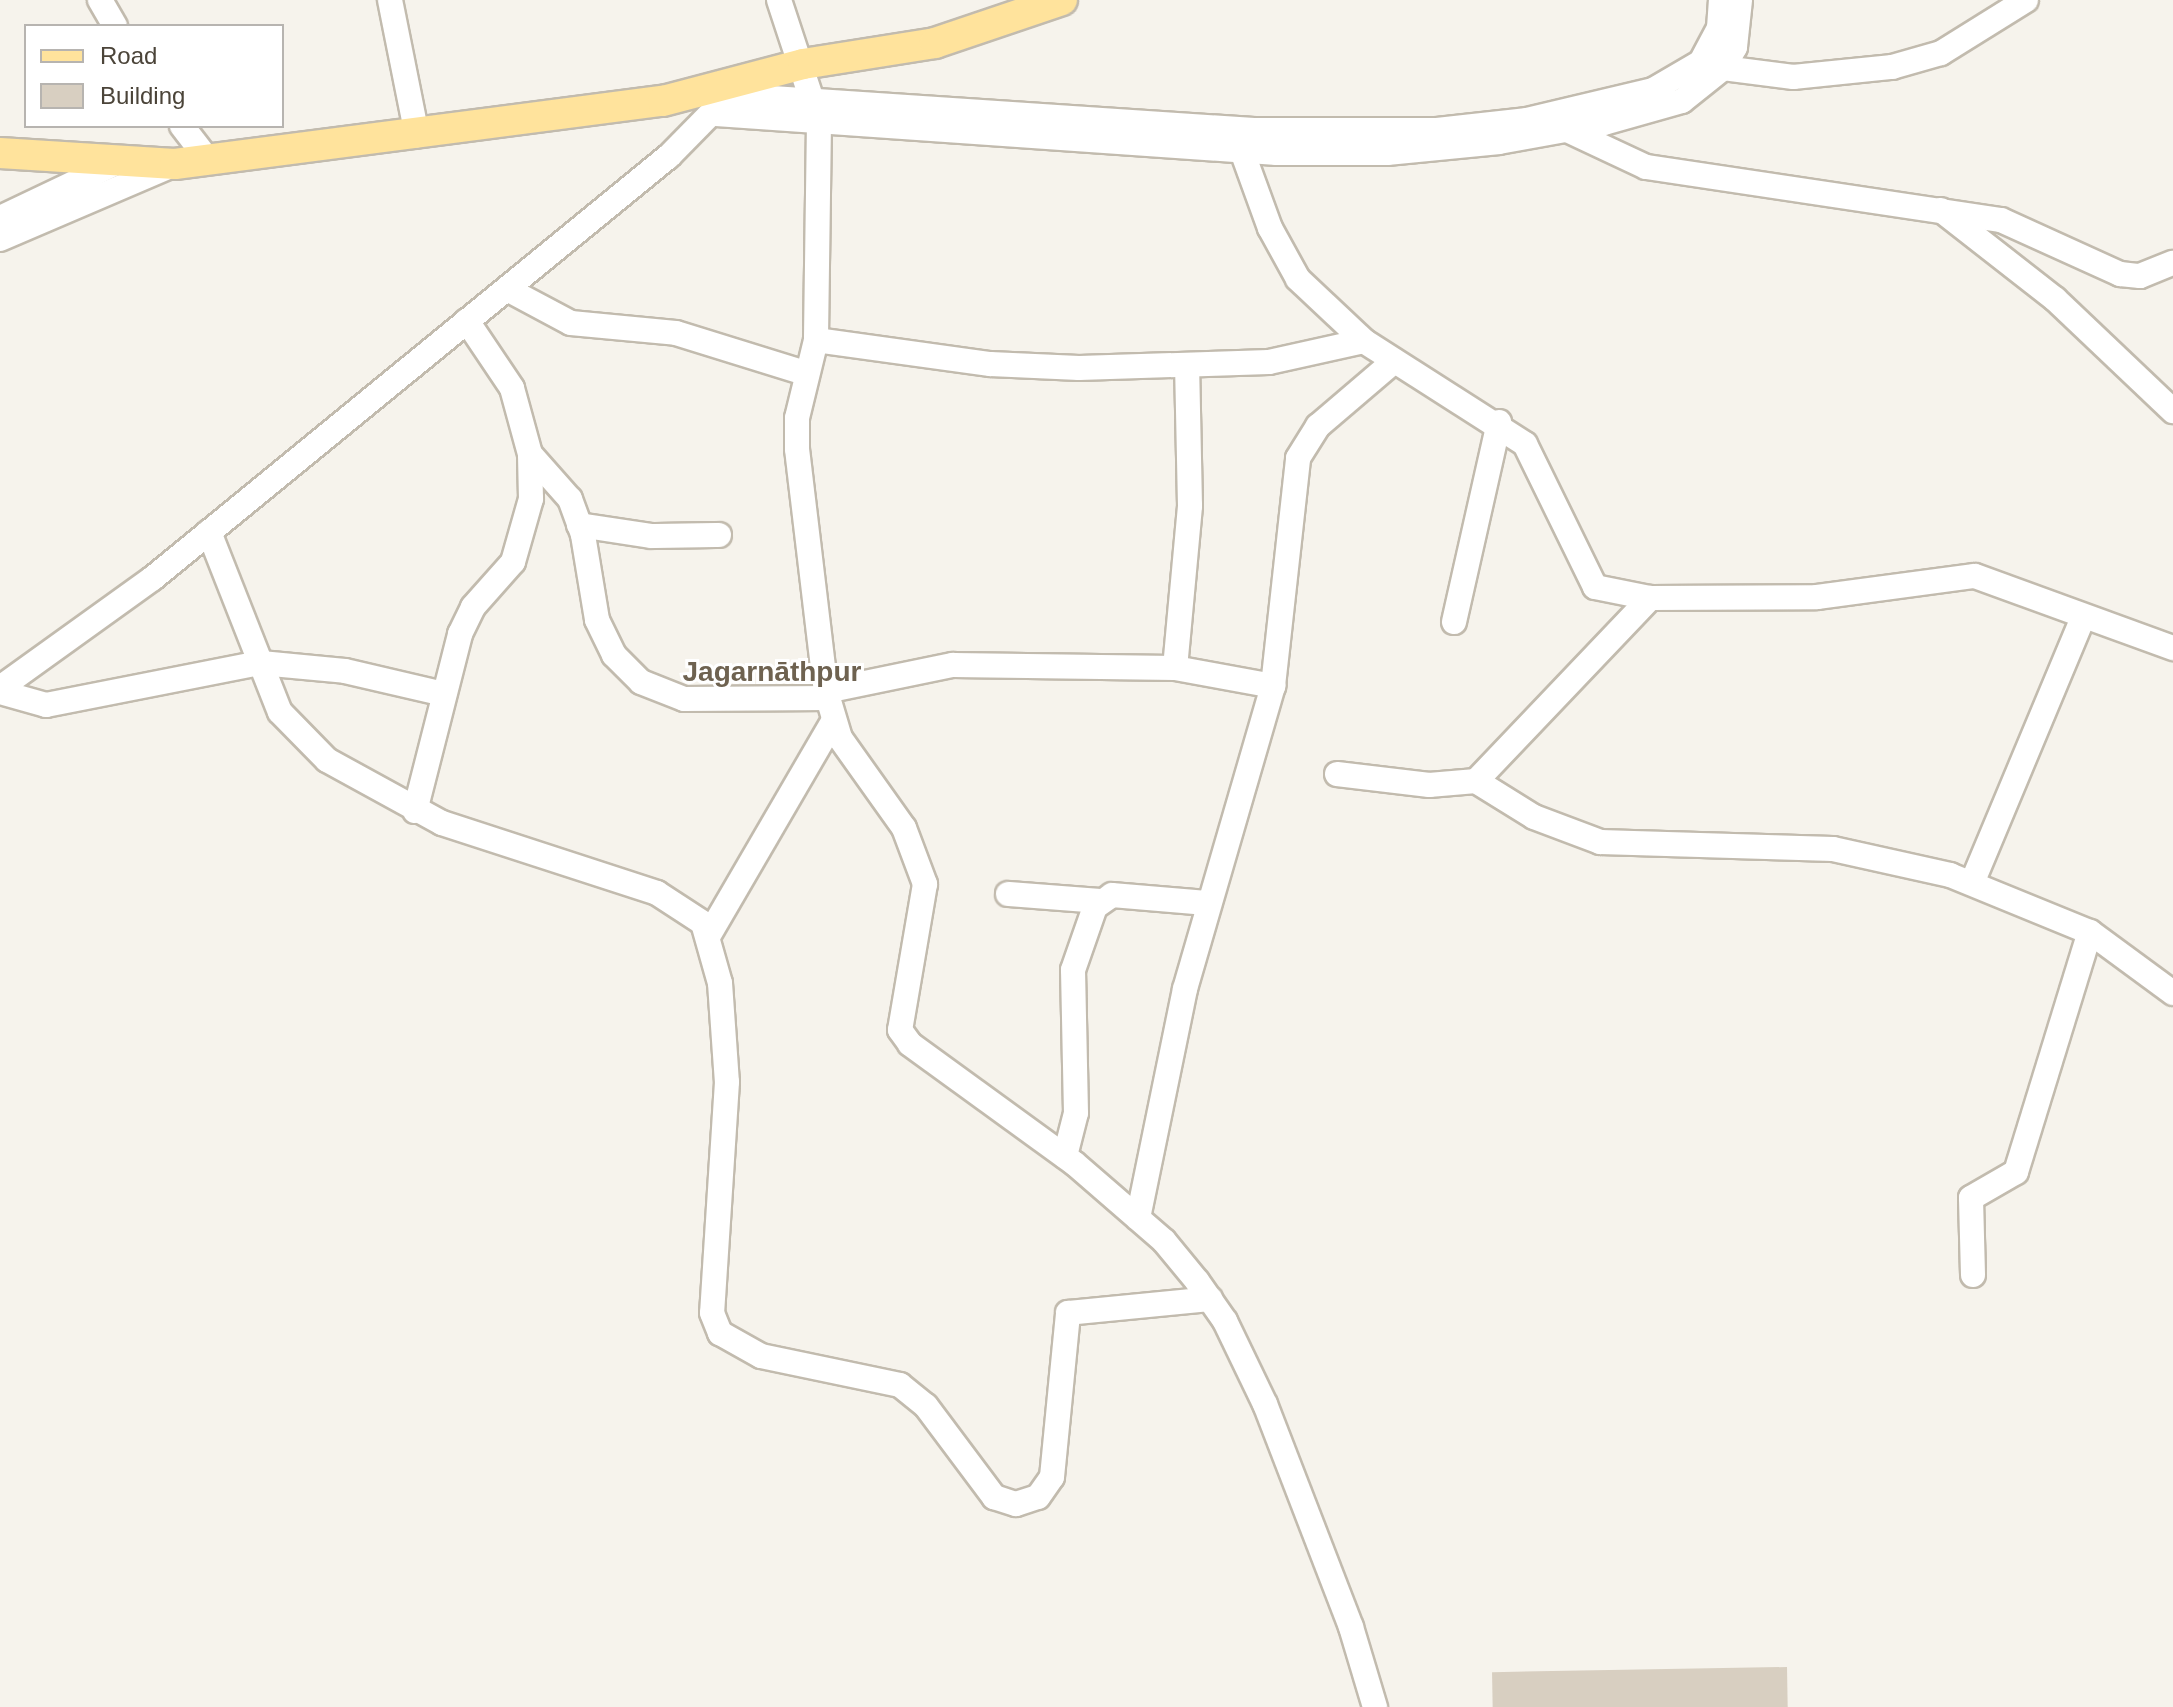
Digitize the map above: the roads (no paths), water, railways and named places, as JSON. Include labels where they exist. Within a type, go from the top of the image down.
[{"type":"main road","points":[[912,43],[930,28],[1010,0]]},
{"type":"main road","points":[[0,153],[116,163],[175,164],[663,101],[726,98],[803,64],[912,43],[935,43],[1062,0]]},
{"type":"street","points":[[100,0],[114,24]]},
{"type":"street","points":[[390,0],[417,135]]},
{"type":"street","points":[[779,0],[817,110],[816,340],[805,373],[797,449],[827,694],[833,722],[852,759],[904,828],[922,867],[920,923],[901,1011],[903,1036],[1065,1156],[1138,1218],[1210,1299],[1265,1404],[1351,1627],[1375,1707]]},
{"type":"street","points":[[956,120],[1393,133],[1486,126],[1599,106],[1684,74],[1711,47],[1721,0]]},
{"type":"street","points":[[0,690],[209,532],[507,289],[726,98],[817,110],[956,120],[1242,151],[1387,153],[1567,130],[1682,101],[1723,68],[1735,47],[1740,0]]},
{"type":"street","points":[[1723,68],[1793,77],[1892,67],[1941,53],[2026,0]]},
{"type":"street","points":[[184,128],[209,161]]},
{"type":"street","points":[[1567,130],[1646,167],[1935,206],[2019,225],[2120,274],[2140,276],[2173,263]]},
{"type":"street","points":[[1242,151],[1283,256],[1315,299],[1364,341],[1499,422],[1537,462],[1587,580],[1607,591],[1650,598],[1854,595],[1975,576],[2083,618],[2173,648]]},
{"type":"street","points":[[0,218],[116,163]]},
{"type":"street","points":[[0,239],[175,164]]},
{"type":"street","points":[[1935,206],[2055,299],[2173,411]]},
{"type":"street","points":[[507,289],[571,323],[676,333],[805,373]]},
{"type":"street","points":[[415,811],[466,619],[520,549],[531,499],[530,454],[505,371],[467,321]]},
{"type":"street","points":[[816,340],[1003,365],[1187,365],[1293,360],[1364,341]]},
{"type":"street","points":[[1138,1218],[1170,1051],[1207,903],[1273,686],[1298,458],[1318,426],[1394,361]]},
{"type":"street","points":[[1175,668],[1190,506],[1187,365]]},
{"type":"street","points":[[1454,622],[1499,422]]},
{"type":"street","points":[[530,454],[570,499],[579,525],[604,639],[641,682],[662,693],[711,701],[827,694],[953,665],[1175,668],[1273,686]]},
{"type":"street","points":[[579,525],[652,536],[719,535]]},
{"type":"street","points":[[209,532],[280,712],[303,741],[415,811],[657,893],[710,933]]},
{"type":"street","points":[[1476,781],[1650,598]]},
{"type":"street","points":[[1972,883],[2083,618]]},
{"type":"street","points":[[0,690],[56,704],[261,663],[345,671],[444,694]]},
{"type":"street","points":[[833,722],[710,933],[720,983],[728,1117],[712,1313],[729,1340],[761,1356],[900,1385],[926,1406],[994,1497],[1016,1504],[1038,1497],[1052,1477],[1068,1313],[1210,1299]]},
{"type":"street","points":[[1337,774],[1429,785],[1476,781],[1534,817],[1600,842],[1833,849],[1972,883],[2090,932],[2173,993]]},
{"type":"street","points":[[1008,894],[1098,901],[1112,895],[1207,903]]},
{"type":"street","points":[[1065,1156],[1076,1113],[1073,970],[1098,901]]},
{"type":"street","points":[[1973,1275],[1971,1198],[2016,1172],[2090,932]]},
{"type":"district","name":"Jagarnāthpur","points":[[772,672]]}]
